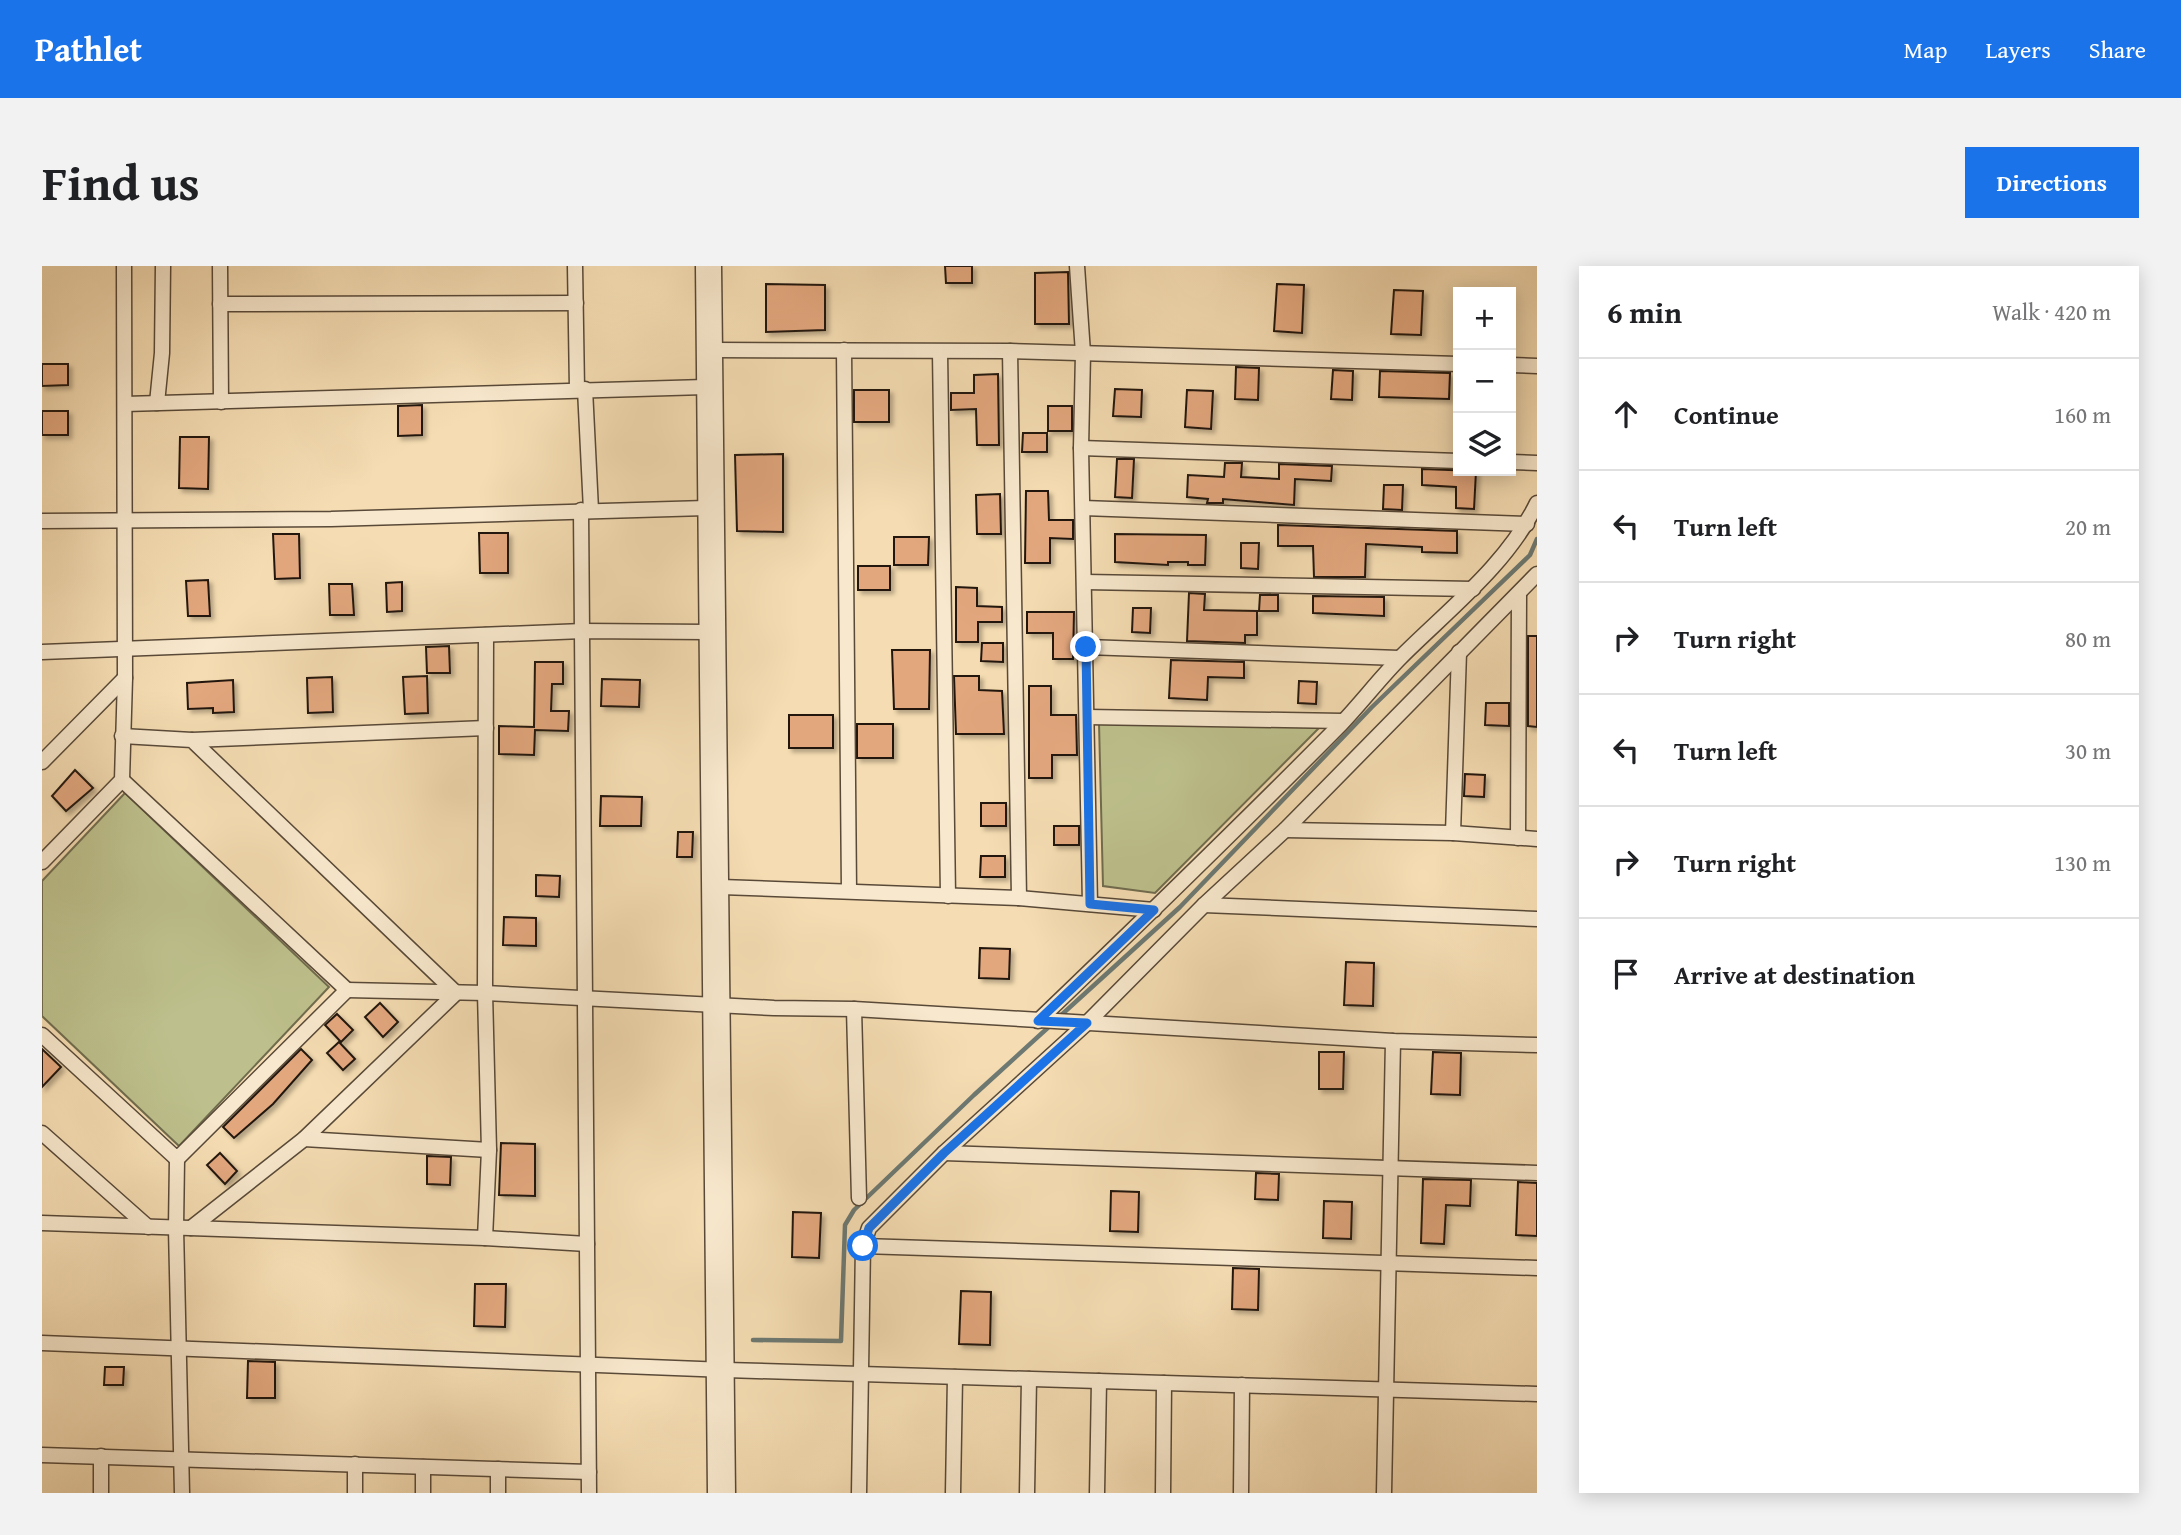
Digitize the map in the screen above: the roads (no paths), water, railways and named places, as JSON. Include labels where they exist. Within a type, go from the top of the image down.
[{"type":"street","points":[[42,862],[122,779],[121,736],[125,678],[124,266]]},
{"type":"street","points":[[157,403],[162,353],[163,266]]},
{"type":"street","points":[[220,266],[221,402]]},
{"type":"street","points":[[575,266],[586,510],[583,631],[589,1493]]},
{"type":"street","points":[[703,266],[720,1370],[715,1493]]},
{"type":"street","points":[[714,266],[721,887],[716,1005]]},
{"type":"street","points":[[1077,266],[1083,353],[1081,448],[1090,904]]},
{"type":"street","points":[[220,304],[576,303]]},
{"type":"street","points":[[715,350],[1010,351],[1453,364]]},
{"type":"street","points":[[844,350],[849,891]]},
{"type":"street","points":[[1010,351],[1018,898]]},
{"type":"street","points":[[940,352],[947,896]]},
{"type":"street","points":[[1516,365],[1537,366]]},
{"type":"street","points":[[125,404],[705,387]]},
{"type":"street","points":[[1081,448],[1453,461]]},
{"type":"street","points":[[1516,463],[1537,463]]},
{"type":"street","points":[[1038,1021],[1154,910],[1343,721],[1399,658],[1473,589],[1527,524],[1537,503]]},
{"type":"street","points":[[42,521],[331,519],[706,508]]},
{"type":"street","points":[[1083,508],[1527,524]]},
{"type":"street","points":[[859,1493],[863,1246],[869,1228],[944,1153],[1087,1023],[1204,905],[1285,830],[1537,574]]},
{"type":"street","points":[[1085,582],[1473,589]]},
{"type":"street","points":[[1518,838],[1520,594]]},
{"type":"street","points":[[42,652],[583,631],[707,632]]},
{"type":"street","points":[[485,1238],[489,1150],[485,993],[486,635]]},
{"type":"street","points":[[1086,647],[1399,658]]},
{"type":"street","points":[[1453,833],[1459,652]]},
{"type":"street","points":[[44,758],[125,678]]},
{"type":"street","points":[[1087,717],[1343,721]]},
{"type":"street","points":[[121,736],[192,740],[486,728]]},
{"type":"street","points":[[192,740],[456,993]]},
{"type":"street","points":[[122,779],[347,989],[854,1009],[1393,1041],[1537,1045]]},
{"type":"street","points":[[1285,830],[1453,833],[1537,839]]},
{"type":"street","points":[[721,887],[1018,898],[1154,910]]},
{"type":"street","points":[[1204,905],[1537,919]]},
{"type":"street","points":[[177,1159],[347,989]]},
{"type":"street","points":[[183,1228],[304,1139],[456,993]]},
{"type":"street","points":[[854,1009],[859,1198]]},
{"type":"street","points":[[42,1035],[177,1159],[183,1228],[179,1347],[182,1493]]},
{"type":"street","points":[[1384,1493],[1393,1041]]},
{"type":"street","points":[[42,1133],[148,1227]]},
{"type":"street","points":[[304,1139],[489,1150]]},
{"type":"street","points":[[944,1153],[1537,1173]]},
{"type":"street","points":[[42,1223],[587,1244]]},
{"type":"street","points":[[863,1246],[1537,1268]]},
{"type":"street","points":[[42,1343],[720,1370],[1537,1394]]},
{"type":"street","points":[[720,1370],[728,1493]]},
{"type":"street","points":[[953,1493],[955,1377]]},
{"type":"street","points":[[1027,1493],[1029,1379]]},
{"type":"street","points":[[1097,1493],[1099,1381]]},
{"type":"street","points":[[1163,1493],[1164,1383]]},
{"type":"street","points":[[1241,1493],[1242,1385]]},
{"type":"street","points":[[42,1455],[589,1472]]},
{"type":"street","points":[[101,1457],[101,1493]]},
{"type":"street","points":[[355,1464],[355,1493]]},
{"type":"street","points":[[423,1467],[423,1493]]},
{"type":"street","points":[[498,1469],[498,1493]]},
{"type":"waterway","points":[[1058,1018],[1180,907],[1372,707],[1530,555],[1537,539]]},
{"type":"waterway","points":[[753,1340],[841,1341],[845,1225],[854,1210],[1052,1024]]}]
